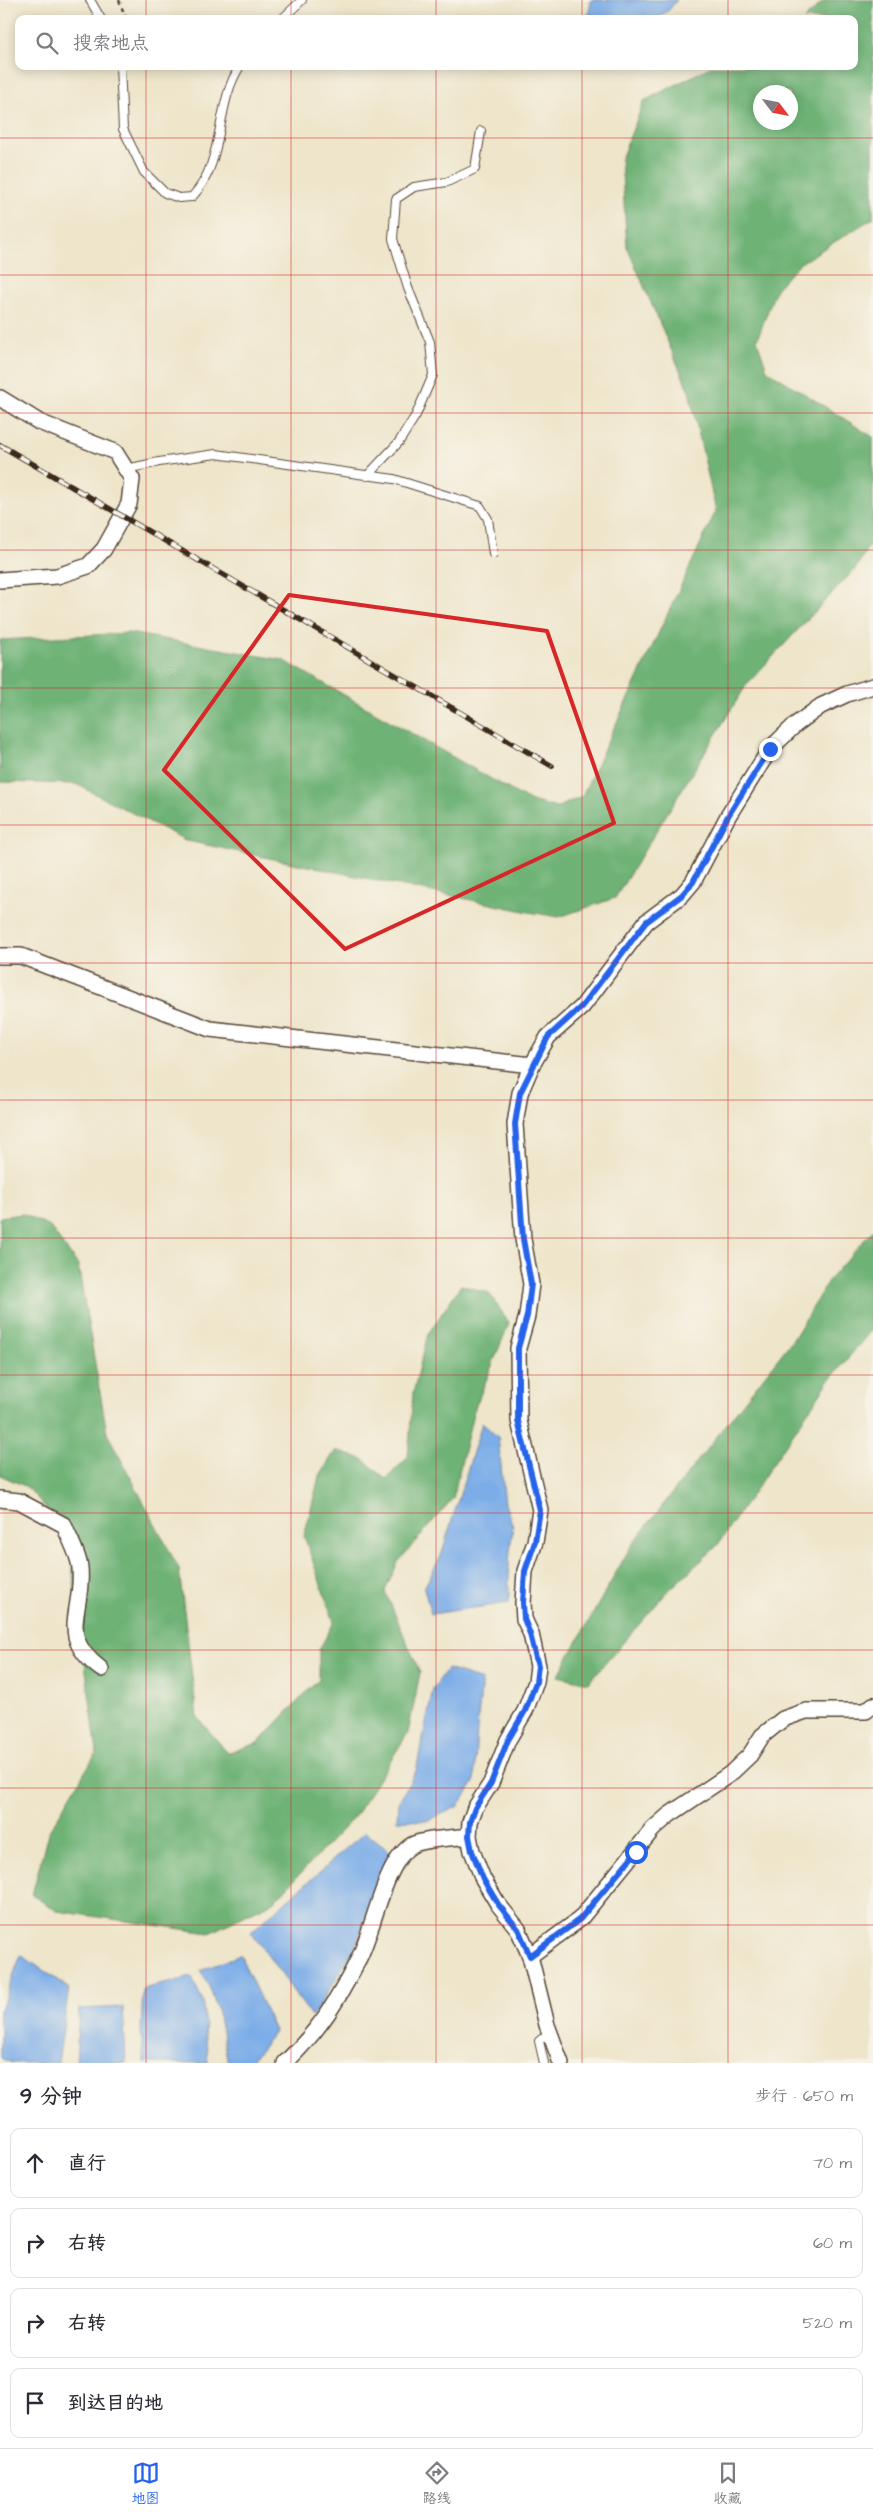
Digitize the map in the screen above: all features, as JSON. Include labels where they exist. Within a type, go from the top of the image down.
[{"type":"street","points":[[0,398],[39,422],[115,452],[132,479],[129,504],[104,549],[88,566],[57,576],[0,580]]},
{"type":"street","points":[[561,2063],[550,2032],[530,1956],[518,1929],[498,1904],[483,1879],[472,1851],[469,1836],[470,1822],[475,1808],[491,1783],[508,1740],[525,1711],[536,1682],[538,1666],[524,1619],[523,1603],[525,1571],[535,1542],[540,1510],[518,1421],[520,1376],[518,1348],[527,1316],[531,1284],[523,1239],[515,1124],[520,1093],[532,1065],[548,1037],[582,1006],[646,922],[682,895],[693,882],[728,816],[770,749],[821,706],[847,694],[873,686]]},
{"type":"street","points":[[0,956],[21,956],[210,1029],[532,1065]]},
{"type":"street","points":[[0,1499],[18,1501],[64,1525],[80,1568],[74,1637],[88,1659],[101,1669]]},
{"type":"street","points":[[530,1956],[580,1919],[636,1852],[652,1829],[730,1774],[750,1755],[762,1736],[783,1719],[806,1711],[866,1711],[873,1705]]},
{"type":"street","points":[[285,2063],[313,2035],[331,2010],[360,1956],[393,1866],[403,1852],[414,1844],[469,1836]]},
{"type":"lane","points":[[90,0],[99,15]]},
{"type":"lane","points":[[286,15],[302,0]]},
{"type":"lane","points":[[120,70],[123,129],[144,172],[165,193],[179,198],[192,197],[208,177],[217,148],[226,95],[238,70]]},
{"type":"lane","points":[[367,476],[399,442],[416,415],[433,375],[430,342],[408,288],[393,239],[396,199],[414,187],[447,182],[475,170],[481,130]]},
{"type":"lane","points":[[126,469],[216,454],[394,479],[480,506],[488,519],[493,554]]},
{"type":"lane","points":[[544,2063],[539,2041],[550,2032]]},
{"type":"path","points":[[119,0],[125,15]]},
{"type":"highlighted area","points":[[289,595],[547,631],[614,823],[345,949],[164,770]]},
{"type":"green space","points":[[825,0],[873,0],[873,218],[799,264],[776,289],[757,340],[767,370],[873,437],[873,538],[856,568],[747,684],[615,898],[559,917],[529,912],[187,841],[76,784],[0,782],[0,640],[129,633],[283,660],[528,800],[556,808],[582,796],[716,511],[689,391],[627,247],[621,159],[644,101],[704,70],[858,70],[858,15],[808,15]]},
{"type":"green space","points":[[23,1214],[50,1227],[78,1265],[107,1433],[179,1569],[197,1717],[228,1753],[258,1743],[319,1679],[319,1650],[334,1622],[304,1536],[319,1477],[335,1451],[363,1459],[386,1479],[408,1457],[413,1393],[428,1334],[461,1285],[489,1293],[509,1323],[473,1413],[453,1498],[398,1562],[385,1591],[420,1673],[408,1733],[355,1816],[273,1902],[209,1933],[57,1911],[32,1895],[48,1833],[97,1752],[67,1531],[27,1487],[0,1475],[0,1217]]},
{"type":"green space","points":[[873,1230],[873,1328],[828,1382],[717,1546],[669,1590],[588,1683],[558,1676],[631,1546],[794,1338],[828,1281]]},
{"type":"water","points":[[591,0],[677,0],[669,10],[662,15],[589,15]]},
{"type":"water","points":[[482,1423],[498,1437],[505,1504],[513,1526],[509,1562],[509,1603],[431,1614],[424,1588],[441,1556]]},
{"type":"water","points":[[447,1669],[482,1680],[474,1783],[457,1807],[427,1821],[397,1820],[398,1803],[416,1771],[433,1689]]},
{"type":"water","points":[[365,1832],[390,1852],[354,1950],[312,2017],[251,1932]]},
{"type":"water","points":[[21,1955],[69,1988],[58,2063],[12,2063],[0,2058],[0,2010]]},
{"type":"water","points":[[240,1955],[275,2031],[252,2060],[247,2063],[228,2063],[215,2004],[200,1971]]},
{"type":"water","points":[[192,1977],[203,2002],[208,2063],[144,2063],[141,2031],[143,1989]]},
{"type":"water","points":[[123,2007],[126,2063],[76,2063],[79,2009]]},
{"type":"railway","points":[[0,445],[552,766]]},
{"type":"route","points":[[636,1852],[580,1919],[530,1956],[518,1929],[498,1904],[483,1879],[472,1851],[469,1836],[470,1822],[475,1808],[491,1783],[508,1740],[525,1711],[536,1682],[538,1666],[524,1619],[523,1603],[525,1571],[535,1542],[540,1510],[518,1421],[520,1376],[518,1348],[527,1316],[531,1284],[523,1239],[515,1124],[520,1093],[532,1065],[548,1037],[572,1018],[646,922],[682,895],[693,882],[728,816],[770,749]]}]
